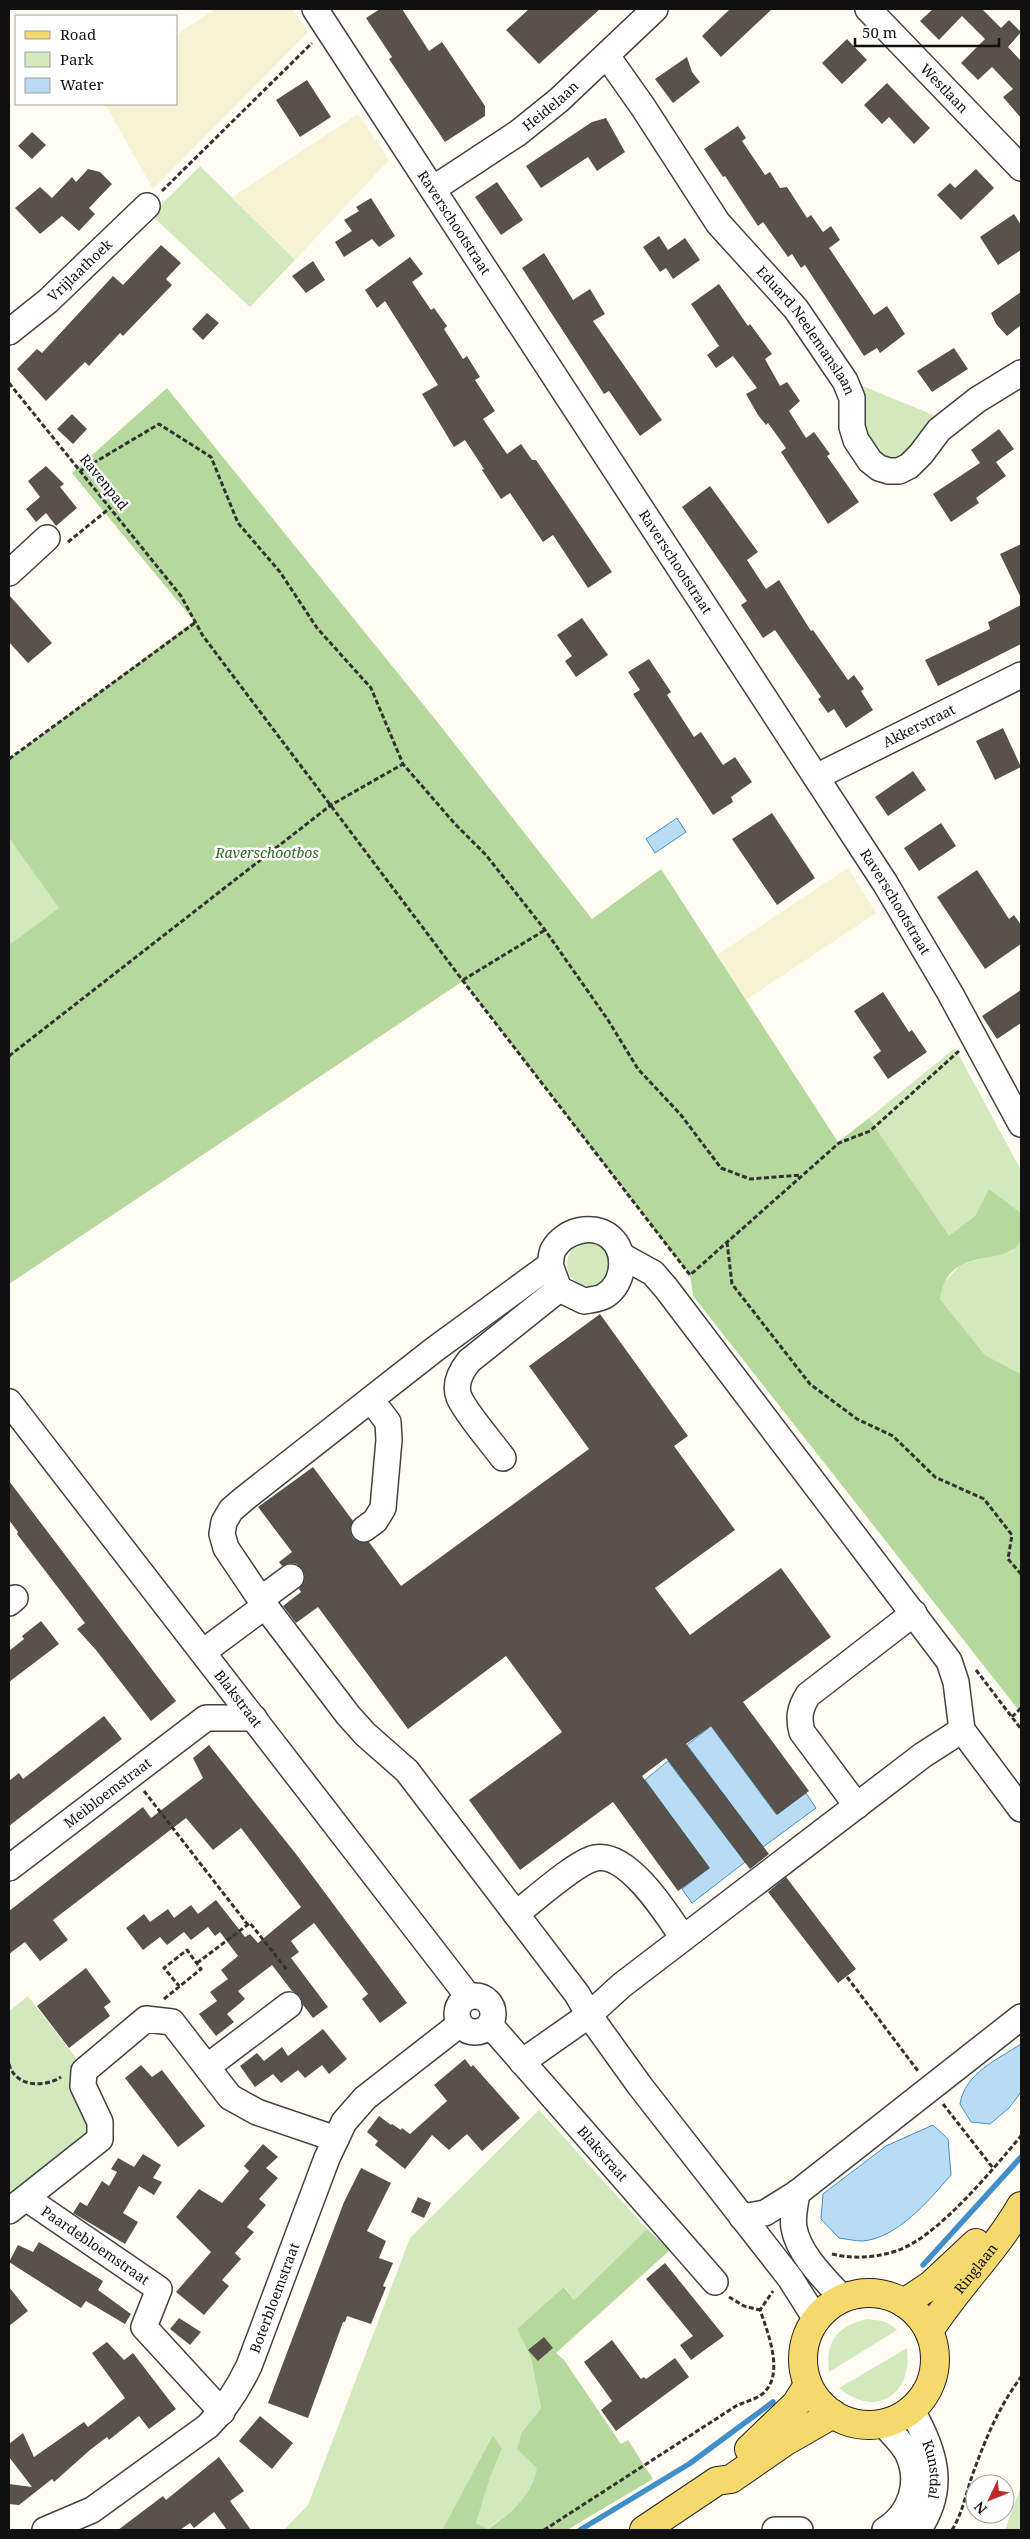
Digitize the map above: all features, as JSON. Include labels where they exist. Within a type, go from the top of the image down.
[{"type":"main road","name":"Ringlaan","points":[[904,2303],[931,2285],[964,2256],[999,2218],[1021,2201]]},
{"type":"main road","name":"Ringlaan","points":[[929,2331],[948,2300],[1009,2227],[1021,2206]]},
{"type":"main road","points":[[865,2293],[886,2295],[904,2303],[919,2316],[929,2331],[935,2354],[933,2375],[925,2394],[911,2410],[896,2419],[883,2423],[858,2424],[833,2414],[818,2402],[808,2385],[804,2369],[803,2351],[806,2337],[816,2319],[828,2307],[842,2298],[865,2293]]},
{"type":"main road","points":[[717,2481],[722,2471],[775,2427],[796,2404],[808,2385]]},
{"type":"main road","points":[[644,2530],[717,2481],[730,2479],[786,2441],[833,2414]]},
{"type":"street","name":"Heidelaan","points":[[432,189],[524,127],[559,100],[656,9]]},
{"type":"street","name":"Westlaan","points":[[868,9],[1021,168]]},
{"type":"street","name":"Raverschootstraat","points":[[321,18],[918,936],[1021,1124]]},
{"type":"street","name":"Eduard Neelemanslaan","points":[[607,56],[643,107],[718,223],[796,309],[845,382],[852,398],[852,427],[856,440],[870,461],[879,468],[899,471],[908,466],[922,454],[939,430],[976,400],[1021,373]]},
{"type":"street","name":"Vrijlaathoek","points":[[9,332],[48,301],[147,206]]},
{"type":"street","points":[[9,573],[47,538]]},
{"type":"street","name":"Akkerstraat","points":[[816,777],[1021,675]]},
{"type":"street","points":[[622,1256],[620,1278],[606,1296],[584,1301],[559,1289],[550,1265],[554,1250],[568,1233],[590,1229],[610,1237],[622,1256],[653,1273],[666,1288],[949,1660],[956,1682],[962,1730],[1021,1810]]},
{"type":"street","points":[[550,1265],[456,1334],[231,1510],[224,1522],[222,1534],[226,1548],[263,1603],[365,1734],[407,1771],[577,1994],[589,2015],[790,2278],[816,2319]]},
{"type":"street","points":[[503,1458],[459,1397],[458,1384],[460,1372],[469,1361],[559,1289]]},
{"type":"street","points":[[364,1530],[375,1521],[382,1508],[389,1440],[388,1422],[371,1400]]},
{"type":"street","name":"Blakstraat","points":[[9,1402],[468,1996]]},
{"type":"street","points":[[203,1652],[263,1603],[291,1577]]},
{"type":"street","points":[[857,1806],[802,1732],[799,1720],[801,1706],[808,1695],[914,1614]]},
{"type":"street","points":[[220,1674],[206,1718],[254,1718]]},
{"type":"street","name":"Meibloemstraat","points":[[9,1868],[206,1718]]},
{"type":"street","points":[[522,2062],[589,2015],[622,1985],[923,1755],[962,1730]]},
{"type":"street","points":[[516,1914],[576,1868],[595,1858],[612,1859],[633,1873],[683,1938]]},
{"type":"street","points":[[479,1995],[490,2002],[494,2013],[490,2025],[482,2031],[468,2031],[460,2024],[456,2012],[458,2006],[468,1996],[479,1995]]},
{"type":"street","points":[[207,2067],[288,2005]]},
{"type":"street","points":[[742,2217],[765,2213],[797,2193],[1021,2017]]},
{"type":"street","points":[[18,2204],[100,2139],[100,2122],[83,2086],[84,2071],[146,2019],[172,2022],[230,2097],[257,2112],[336,2139]]},
{"type":"street","name":"Boterbloemstraat","points":[[45,2530],[92,2510],[208,2426],[222,2412],[237,2391],[249,2366],[344,2122],[365,2098],[460,2024]]},
{"type":"street","name":"Blakstraat","points":[[490,2025],[715,2282]]},
{"type":"street","points":[[797,2193],[793,2227],[797,2240],[812,2262],[842,2298]]},
{"type":"street","name":"Paardebloemstraat","points":[[18,2204],[159,2289],[144,2327],[222,2412]]},
{"type":"street","name":"Kunstdal","points":[[911,2410],[930,2449],[936,2481],[935,2496],[928,2516],[918,2530]]},
{"type":"street","name":"Kunstdal","points":[[883,2423],[908,2454],[914,2473],[914,2487],[910,2504],[900,2519],[885,2530]]},
{"type":"street","points":[[775,2530],[800,2530]]},
{"type":"path","points":[[147,206],[321,18]]},
{"type":"path","name":"Ravenpad","points":[[9,383],[182,596],[204,636],[463,980],[690,1275],[727,1242]]},
{"type":"path","points":[[80,471],[158,424],[212,457],[238,523],[280,572],[317,628],[371,688],[403,764],[455,824],[486,855],[546,930],[608,1020],[638,1069],[681,1115],[721,1168],[750,1179],[802,1175]]},
{"type":"path","points":[[47,538],[59,548],[110,508]]},
{"type":"path","points":[[9,759],[196,622]]},
{"type":"path","points":[[9,1056],[331,805],[403,764]]},
{"type":"path","points":[[463,980],[546,930]]},
{"type":"path","points":[[974,1037],[870,1131],[838,1142],[727,1242],[732,1284],[810,1384],[857,1420],[892,1436],[936,1478],[984,1500],[1012,1535],[1008,1559],[1021,1574]]},
{"type":"path","points":[[1012,1717],[1021,1708]]},
{"type":"path","points":[[132,1774],[248,1925]]},
{"type":"path","points":[[197,1963],[250,1923],[287,1970]]},
{"type":"path","points":[[158,2020],[160,2005],[167,1995],[202,1969],[187,1950],[164,1968],[179,1986]]},
{"type":"path","points":[[847,1977],[993,2168]]},
{"type":"path","points":[[9,2064],[10,2070],[22,2081],[39,2085],[56,2080],[76,2068],[84,2071]]},
{"type":"path","points":[[812,2262],[821,2254],[858,2258],[898,2251],[918,2240],[940,2221],[993,2168],[1021,2136]]},
{"type":"path","points":[[760,2310],[769,2295],[790,2278]]},
{"type":"path","points":[[715,2282],[734,2301],[760,2310]]},
{"type":"path","points":[[544,2530],[736,2406],[761,2394],[770,2384],[774,2372],[769,2336],[760,2310]]},
{"type":"path","points":[[952,2530],[958,2522],[972,2476],[1002,2403],[1021,2377]]},
{"type":"shaded area","points":[[215,9],[293,9],[308,32],[153,189],[106,105],[178,105],[178,34]]},
{"type":"shaded area","points":[[358,114],[389,160],[295,260],[232,197]]},
{"type":"shaded area","points":[[848,868],[876,913],[746,1000],[717,955]]},
{"type":"green space","points":[[200,166],[295,260],[250,307],[151,215]]},
{"type":"green space","points":[[858,384],[938,417],[917,445],[890,466],[858,433]]},
{"type":"green space","name":"Raverschootbos","points":[[167,388],[435,719],[592,919],[661,869],[838,1142],[869,1118],[949,1236],[975,1216],[989,1189],[1021,1213],[1022,1237],[1014,1249],[1004,1254],[965,1263],[954,1270],[945,1281],[940,1299],[985,1355],[1021,1374],[1021,1713],[693,1296],[690,1275],[463,981],[9,1284],[9,945],[59,908],[9,838],[9,759],[194,621],[72,473]]},
{"type":"green space","points":[[9,838],[60,908],[9,945]]},
{"type":"green space","points":[[955,1048],[1021,1170],[1021,1213],[989,1190],[975,1216],[949,1237],[869,1118]]},
{"type":"green space","points":[[1021,1239],[1021,1374],[985,1355],[940,1299],[942,1285],[961,1264],[1012,1251]]},
{"type":"green space","points":[[593,1242],[605,1248],[610,1255],[610,1273],[605,1280],[598,1285],[585,1286],[573,1280],[568,1273],[567,1260],[573,1248],[580,1243]]},
{"type":"green space","points":[[28,1996],[76,2058],[73,2090],[90,2130],[80,2146],[9,2199],[9,2011]]},
{"type":"green space","points":[[539,2110],[647,2229],[574,2300],[565,2287],[517,2329],[531,2358],[541,2408],[522,2432],[537,2468],[537,2477],[533,2486],[520,2503],[487,2529],[476,2523],[490,2478],[502,2450],[493,2435],[442,2530],[284,2530],[308,2505],[410,2238]]},
{"type":"green space","points":[[647,2229],[670,2250],[556,2353],[564,2360],[621,2444],[628,2440],[653,2479],[567,2530],[442,2530],[493,2435],[502,2449],[490,2478],[476,2523],[488,2529],[496,2523],[525,2496],[534,2478],[537,2468],[517,2449],[522,2432],[541,2408],[531,2358],[517,2329],[564,2287],[574,2300]]},
{"type":"green space","points":[[867,2319],[887,2323],[897,2330],[829,2372],[829,2352],[835,2337],[848,2326]]},
{"type":"green space","points":[[907,2348],[907,2364],[904,2378],[898,2389],[889,2397],[878,2401],[866,2401],[853,2397],[839,2388]]},
{"type":"green space","points":[[1021,2486],[1021,2530],[1005,2530],[1007,2524],[1015,2524],[1015,2502]]},
{"type":"water","points":[[677,818],[686,832],[655,853],[646,839]]},
{"type":"water","points":[[711,1726],[776,1814],[806,1793],[816,1808],[763,1847],[687,1745]]},
{"type":"water","points":[[668,1761],[745,1862],[692,1903],[682,1889],[709,1868],[645,1780]]},
{"type":"water","points":[[1021,2044],[1021,2092],[1009,2108],[990,2124],[971,2122],[960,2104],[968,2084],[983,2068]]},
{"type":"water","points":[[933,2125],[948,2139],[951,2175],[923,2206],[900,2226],[888,2233],[875,2239],[862,2241],[839,2238],[821,2219],[823,2194],[886,2146]]},
{"type":"building","points":[[380,9],[402,9],[429,51],[442,42],[485,106],[485,116],[445,142],[389,59],[392,57],[366,18]]},
{"type":"building","points":[[529,9],[600,9],[539,64],[506,30]]},
{"type":"building","points":[[730,9],[772,9],[721,57],[702,36]]},
{"type":"building","points":[[933,9],[982,9],[1001,28],[1009,20],[1021,32],[1008,47],[1021,61],[1021,118],[1003,97],[1013,89],[992,67],[978,80],[961,63],[985,39],[962,16],[939,40],[920,21]]},
{"type":"building","points":[[847,39],[867,60],[842,84],[822,63]]},
{"type":"building","points":[[687,57],[692,72],[700,82],[673,103],[655,79]]},
{"type":"building","points":[[307,80],[331,117],[300,137],[276,100]]},
{"type":"building","points":[[887,83],[930,128],[914,144],[889,117],[882,124],[864,105]]},
{"type":"building","points":[[606,118],[625,152],[597,171],[588,157],[541,188],[526,166],[592,122]]},
{"type":"building","points":[[738,126],[746,138],[742,141],[765,175],[770,172],[780,188],[787,187],[807,218],[811,215],[823,232],[831,226],[840,240],[829,248],[874,315],[887,306],[905,334],[880,353],[877,348],[864,356],[805,265],[801,268],[792,254],[788,257],[763,222],[758,226],[725,176],[723,177],[704,149]]},
{"type":"building","points":[[32,132],[46,145],[32,159],[18,146]]},
{"type":"building","points":[[88,169],[100,172],[112,184],[89,208],[95,214],[79,231],[62,216],[40,234],[15,208],[40,187],[52,198],[72,177],[76,182]]},
{"type":"building","points":[[976,169],[994,188],[961,220],[937,195],[950,183],[955,188]]},
{"type":"building","points":[[497,182],[523,220],[501,235],[475,197]]},
{"type":"building","points":[[371,198],[395,236],[379,247],[372,239],[344,257],[335,242],[352,231],[344,220],[359,211],[356,207]]},
{"type":"building","points":[[1014,214],[1021,225],[1021,250],[998,265],[980,237]]},
{"type":"building","points":[[659,236],[668,250],[685,238],[700,260],[673,279],[666,268],[660,272],[643,247]]},
{"type":"building","points":[[161,245],[181,263],[166,279],[172,285],[123,336],[120,333],[89,366],[85,362],[46,401],[17,369],[37,349],[42,353],[113,276],[123,285]]},
{"type":"building","points":[[544,253],[573,300],[590,289],[605,314],[593,321],[662,420],[640,436],[609,391],[604,394],[522,268]]},
{"type":"building","points":[[410,257],[423,274],[412,282],[431,310],[434,308],[447,326],[444,329],[463,359],[467,356],[480,377],[475,380],[495,411],[483,419],[507,454],[521,444],[532,460],[536,460],[612,572],[588,588],[553,535],[543,542],[510,493],[501,499],[465,440],[454,447],[422,394],[438,385],[385,301],[377,308],[365,290]]},
{"type":"building","points":[[313,261],[325,280],[306,293],[292,276]]},
{"type":"building","points":[[719,284],[748,326],[750,324],[772,354],[765,359],[780,386],[787,382],[800,401],[789,411],[806,438],[814,432],[830,454],[827,456],[859,502],[828,524],[781,452],[786,448],[768,423],[766,425],[758,415],[746,394],[757,388],[733,356],[716,368],[707,355],[719,346],[691,304]]},
{"type":"building","points":[[1021,292],[1021,325],[1007,336],[996,324],[991,313]]},
{"type":"building","points":[[207,313],[219,323],[203,340],[192,329]]},
{"type":"building","points":[[954,348],[968,369],[932,392],[917,371]]},
{"type":"building","points":[[72,414],[87,429],[73,444],[57,429]]},
{"type":"building","points":[[999,429],[1014,449],[996,462],[1006,476],[976,498],[979,503],[951,522],[933,494],[980,463],[971,450]]},
{"type":"building","points":[[46,466],[64,484],[60,487],[77,508],[56,526],[46,513],[36,522],[26,509],[40,497],[28,481]]},
{"type":"building","points":[[710,486],[758,552],[747,560],[766,589],[779,580],[811,631],[813,630],[848,680],[854,675],[864,689],[861,691],[873,710],[846,728],[834,709],[828,713],[818,699],[821,697],[775,630],[763,638],[741,605],[747,601],[682,507]]},
{"type":"building","points":[[1021,544],[1021,598],[1000,554]]},
{"type":"building","points":[[9,595],[52,643],[28,663],[9,642]]},
{"type":"building","points":[[1021,605],[1021,644],[938,686],[925,660],[990,629],[988,622]]},
{"type":"building","points":[[582,618],[608,655],[576,677],[565,661],[572,656],[557,635]]},
{"type":"building","points":[[649,659],[671,692],[667,695],[694,737],[701,732],[723,765],[735,757],[752,782],[731,797],[733,802],[713,815],[633,694],[640,690],[628,672]]},
{"type":"building","points":[[1003,728],[1021,767],[995,780],[976,741]]},
{"type":"building","points":[[913,771],[926,790],[888,816],[875,797]]},
{"type":"building","points":[[772,813],[815,878],[777,905],[732,839]]},
{"type":"building","points":[[941,823],[956,846],[919,871],[904,848]]},
{"type":"building","points":[[977,870],[1009,919],[1014,915],[1021,925],[1021,944],[985,969],[937,897]]},
{"type":"building","points":[[1021,990],[1021,1023],[997,1039],[982,1016]]},
{"type":"building","points":[[883,992],[909,1032],[912,1030],[927,1052],[888,1079],[873,1057],[881,1051],[854,1011]]},
{"type":"building","points":[[600,1314],[688,1436],[674,1446],[735,1530],[655,1588],[690,1635],[781,1568],[831,1637],[743,1702],[809,1791],[777,1815],[711,1726],[686,1744],[769,1854],[750,1869],[666,1758],[642,1776],[710,1868],[678,1891],[613,1802],[520,1870],[469,1800],[562,1732],[506,1656],[408,1729],[318,1607],[296,1623],[283,1606],[301,1592],[299,1589],[304,1582],[305,1575],[297,1564],[290,1563],[282,1566],[279,1562],[292,1552],[258,1507],[313,1467],[353,1521],[350,1530],[353,1538],[359,1542],[369,1542],[401,1586],[589,1449],[529,1366]]},
{"type":"building","points":[[9,1481],[176,1701],[151,1721],[96,1650],[77,1629],[85,1623],[17,1534],[18,1532],[9,1520]]},
{"type":"building","points":[[41,1621],[59,1644],[9,1682],[9,1651],[24,1639],[22,1636]]},
{"type":"building","points":[[104,1716],[122,1739],[9,1826],[9,1781],[19,1773],[23,1779]]},
{"type":"building","points":[[209,1745],[296,1854],[407,2003],[380,2023],[362,1999],[368,1994],[314,1923],[291,1941],[299,1952],[291,1958],[328,2007],[313,2018],[303,2005],[300,1996],[292,1991],[272,1965],[238,1991],[245,1999],[227,2014],[234,2022],[216,2036],[199,2014],[217,2001],[210,1992],[228,1979],[221,1970],[238,1956],[220,1932],[215,1936],[208,1927],[191,1940],[184,1932],[167,1945],[160,1937],[143,1950],[126,1928],[144,1914],[150,1922],[168,1909],[174,1918],[191,1905],[198,1914],[216,1900],[245,1937],[250,1934],[258,1943],[301,1907],[241,1828],[213,1850],[186,1818],[53,1920],[68,1940],[40,1961],[25,1942],[9,1954],[9,1911],[143,1807],[151,1818],[203,1778],[193,1758]]},
{"type":"building","points":[[786,1877],[856,1969],[838,1983],[768,1892]]},
{"type":"building","points":[[86,1968],[111,2002],[104,2007],[110,2016],[69,2048],[37,2006]]},
{"type":"building","points":[[323,2029],[347,2059],[329,2074],[322,2065],[305,2078],[298,2070],[281,2083],[273,2074],[255,2087],[240,2066],[257,2053],[264,2061],[282,2047],[288,2056]]},
{"type":"building","points":[[465,2059],[471,2067],[473,2065],[520,2118],[482,2151],[467,2134],[449,2150],[432,2135],[405,2169],[375,2145],[378,2141],[367,2132],[379,2116],[391,2125],[401,2130],[402,2128],[410,2134],[447,2101],[434,2085]]},
{"type":"building","points":[[141,2065],[152,2077],[162,2070],[205,2126],[178,2147],[125,2078]]},
{"type":"building","points":[[263,2144],[278,2157],[266,2168],[278,2178],[259,2199],[266,2205],[247,2227],[254,2232],[235,2253],[241,2259],[222,2280],[229,2286],[204,2315],[176,2292],[211,2252],[176,2217],[199,2189],[222,2203],[249,2171],[244,2166]]},
{"type":"building","points":[[143,2154],[161,2165],[153,2178],[162,2182],[154,2195],[139,2186],[123,2213],[138,2222],[125,2244],[73,2213],[80,2202],[87,2206],[102,2181],[109,2186],[117,2172],[111,2169],[118,2158],[134,2167]]},
{"type":"building","points":[[361,2168],[391,2183],[367,2231],[386,2241],[379,2258],[393,2263],[383,2286],[386,2287],[371,2324],[347,2316],[345,2322],[343,2322],[308,2418],[268,2403],[344,2202]]},
{"type":"building","points":[[418,2197],[431,2203],[424,2218],[411,2212]]},
{"type":"building","points":[[39,2242],[103,2281],[98,2290],[131,2314],[125,2324],[86,2301],[81,2308],[9,2262],[18,2245],[33,2252]]},
{"type":"building","points":[[665,2263],[724,2336],[691,2360],[680,2345],[693,2336],[646,2279]]},
{"type":"building","points":[[9,2287],[28,2311],[9,2326]]},
{"type":"building","points":[[179,2318],[201,2332],[190,2345],[170,2329]]},
{"type":"building","points":[[544,2337],[553,2348],[538,2361],[528,2350]]},
{"type":"building","points":[[612,2340],[641,2379],[644,2377],[646,2379],[675,2358],[689,2377],[616,2431],[601,2410],[612,2401],[584,2362]]},
{"type":"building","points":[[107,2342],[124,2360],[133,2353],[176,2409],[149,2429],[139,2416],[109,2440],[107,2437],[90,2450],[54,2482],[52,2479],[19,2505],[9,2504],[9,2484],[32,2487],[9,2457],[9,2444],[23,2433],[34,2457],[84,2422],[88,2427],[125,2398],[92,2353]]},
{"type":"building","points":[[260,2416],[293,2443],[272,2469],[239,2441]]},
{"type":"building","points":[[219,2457],[244,2491],[230,2501],[251,2530],[227,2530],[214,2512],[194,2528],[190,2523],[180,2530],[118,2530],[163,2496],[166,2500]]},
{"type":"waterway","points":[[923,2265],[1021,2157]]},
{"type":"waterway","points":[[580,2530],[689,2464],[773,2402]]}]
